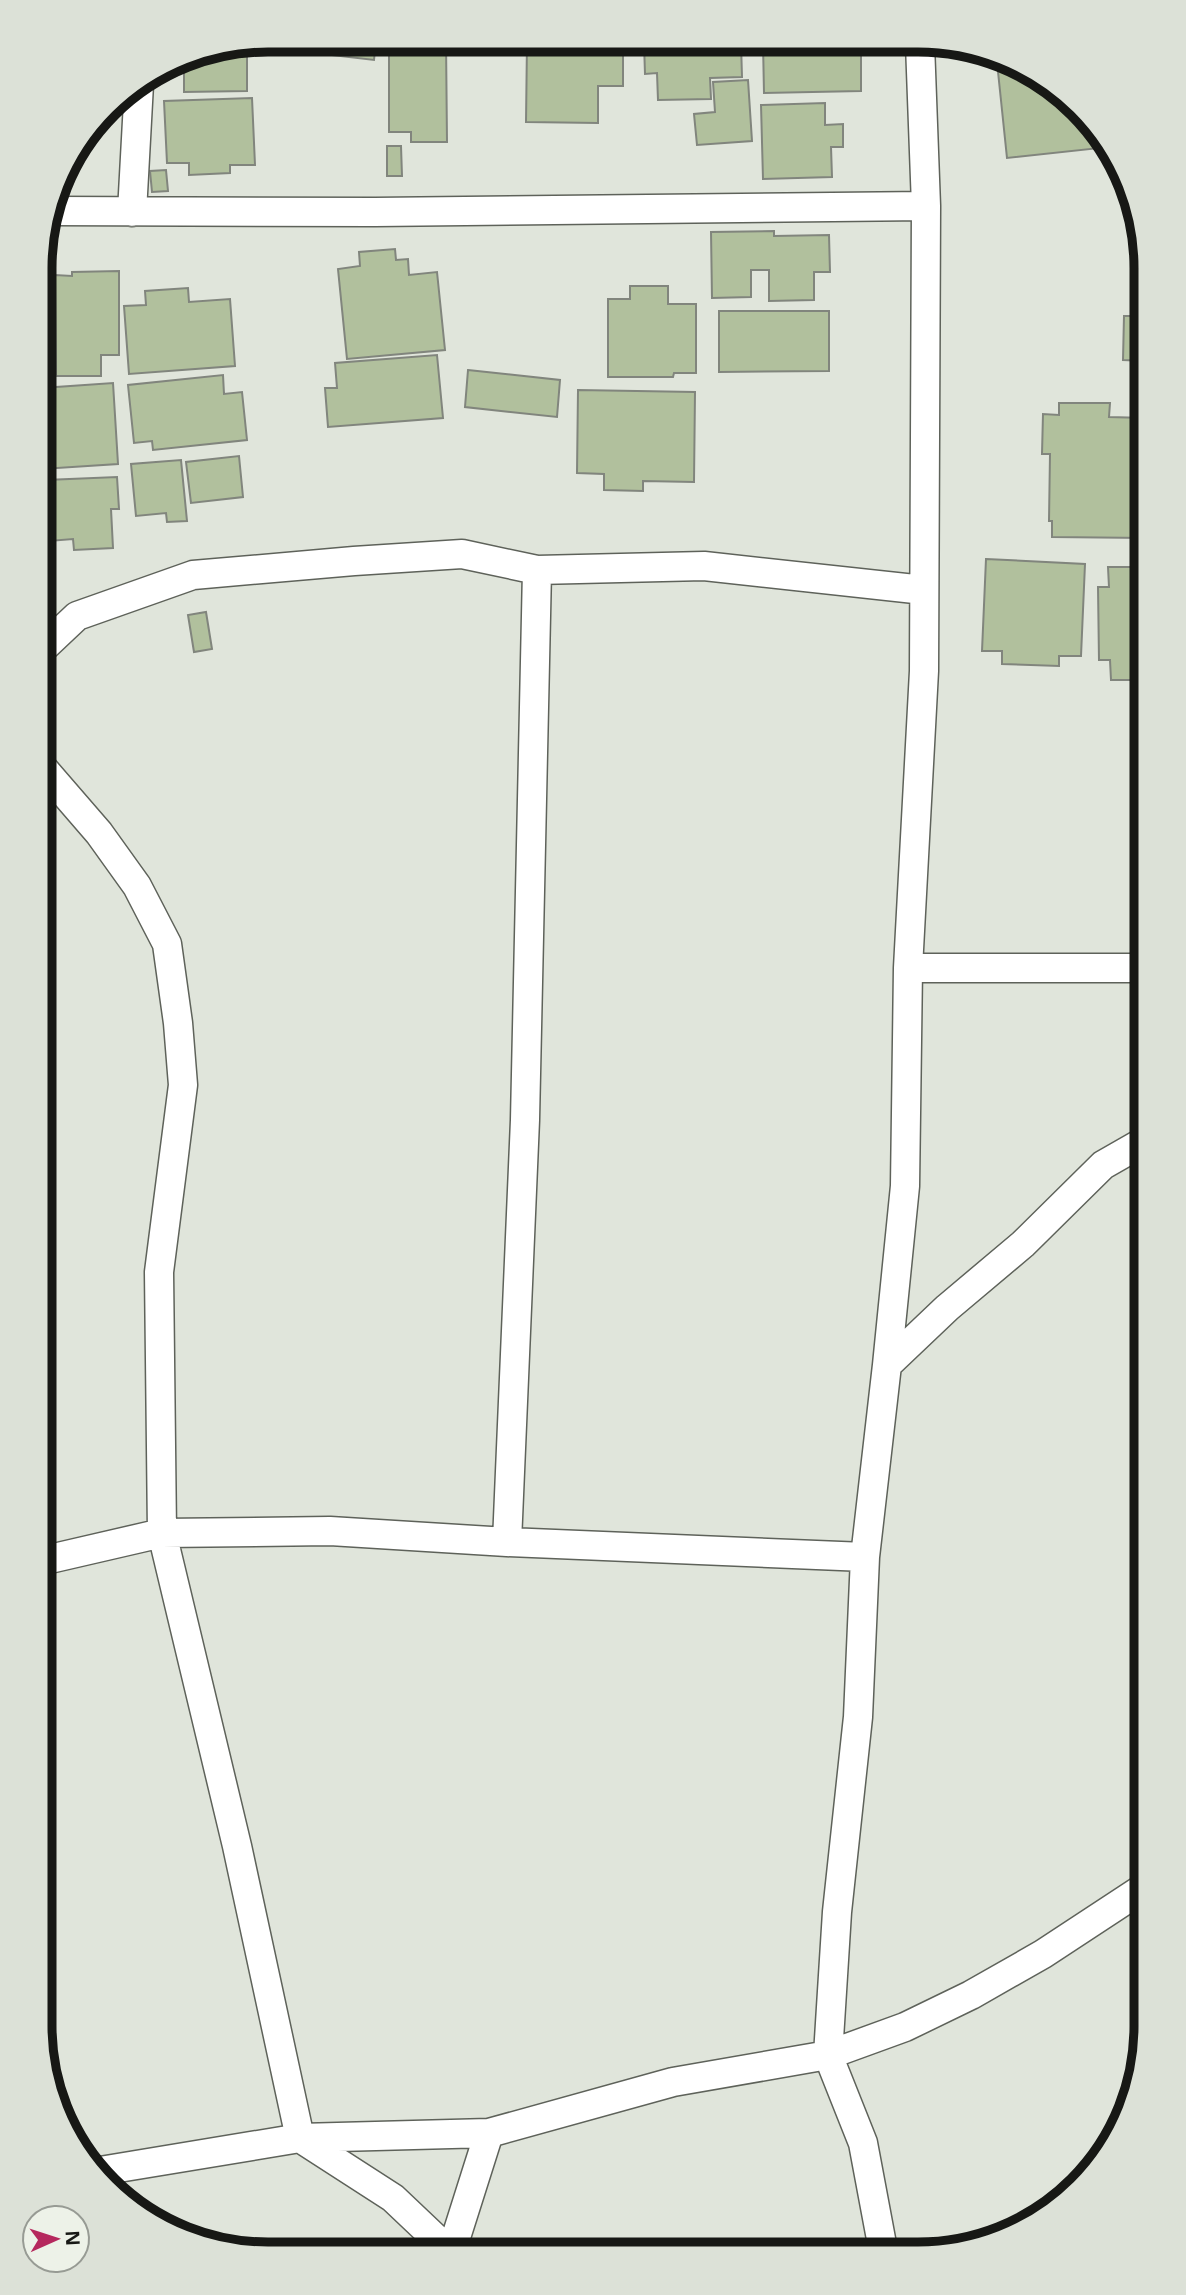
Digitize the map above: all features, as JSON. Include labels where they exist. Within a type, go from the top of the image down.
[{"type":"street","points":[[882,2242],[863,2143],[828,2055],[837,1912],[858,1717],[865,1557],[905,1186],[908,968],[924,671],[926,206],[919,52]]},
{"type":"street","points":[[132,212],[137,97]]},
{"type":"street","points":[[61,211],[926,206]]},
{"type":"street","points":[[52,640],[78,616],[193,575],[463,554],[537,570],[704,566],[925,590]]},
{"type":"street","points":[[507,1542],[525,1120],[537,570]]},
{"type":"street","points":[[52,779],[99,833],[136,886],[167,944],[183,1085],[159,1272],[162,1533],[237,1846],[300,2138],[393,2198],[439,2242]]},
{"type":"street","points":[[908,968],[1134,968]]},
{"type":"street","points":[[887,1365],[947,1308],[1023,1244],[1103,1165],[1134,1148]]},
{"type":"street","points":[[52,1558],[162,1533],[330,1531],[507,1542],[865,1557]]},
{"type":"street","points":[[107,2170],[300,2138],[489,2133],[673,2082],[828,2055],[905,2027],[971,1995],[1043,1954],[1133,1895]]},
{"type":"street","points":[[454,2242],[489,2133]]},
{"type":"building","points":[[623,52],[623,86],[598,86],[598,123],[526,122],[527,53]]},
{"type":"building","points":[[644,52],[741,52],[742,77],[710,78],[711,99],[658,100],[657,73],[645,74]]},
{"type":"building","points":[[763,52],[861,52],[861,91],[764,93]]},
{"type":"building","points":[[314,53],[375,53],[374,60]]},
{"type":"building","points":[[389,53],[446,53],[447,142],[411,142],[411,132],[389,132]]},
{"type":"building","points":[[247,54],[247,91],[184,92],[184,70],[199,64]]},
{"type":"building","points":[[998,69],[1037,89],[1060,106],[1097,148],[1007,158]]},
{"type":"building","points":[[748,80],[752,141],[697,145],[694,114],[715,112],[713,82]]},
{"type":"building","points":[[252,98],[255,165],[230,165],[230,173],[189,175],[189,163],[167,163],[164,101]]},
{"type":"building","points":[[825,103],[825,125],[843,124],[843,147],[831,147],[832,177],[763,179],[761,105]]},
{"type":"building","points":[[387,146],[401,146],[402,176],[387,176]]},
{"type":"building","points":[[166,170],[168,191],[152,192],[150,171]]},
{"type":"building","points":[[774,231],[774,236],[829,235],[830,272],[814,272],[814,300],[769,301],[769,270],[751,270],[751,297],[712,298],[711,232]]},
{"type":"building","points":[[395,249],[396,260],[408,259],[409,275],[437,272],[445,350],[347,359],[338,269],[360,266],[359,252]]},
{"type":"building","points":[[119,271],[119,355],[101,355],[101,376],[56,376],[55,275]]},
{"type":"building","points":[[630,286],[668,286],[668,304],[696,304],[696,373],[674,373],[673,377],[608,377],[608,299],[630,299]]},
{"type":"building","points":[[188,288],[189,302],[230,299],[235,366],[129,374],[124,306],[146,305],[145,291]]},
{"type":"building","points":[[719,311],[829,311],[829,371],[719,372]]},
{"type":"building","points":[[1124,316],[1134,316],[1134,360],[1123,360]]},
{"type":"building","points":[[437,355],[443,418],[328,427],[325,388],[337,388],[335,363]]},
{"type":"building","points":[[468,370],[560,380],[557,417],[465,407]]},
{"type":"building","points":[[223,375],[224,394],[242,392],[247,440],[153,450],[152,441],[134,443],[128,385]]},
{"type":"building","points":[[113,383],[118,464],[52,468],[52,387]]},
{"type":"building","points":[[578,390],[695,392],[694,482],[643,481],[643,491],[604,490],[604,474],[577,473]]},
{"type":"building","points":[[1059,403],[1110,403],[1109,417],[1134,418],[1134,538],[1052,537],[1052,521],[1049,521],[1050,454],[1042,454],[1043,414],[1059,415]]},
{"type":"building","points":[[239,456],[243,497],[191,503],[186,462]]},
{"type":"building","points":[[181,460],[187,521],[167,522],[166,513],[136,516],[131,464]]},
{"type":"building","points":[[117,477],[119,509],[111,509],[113,548],[74,550],[73,539],[52,541],[52,480]]},
{"type":"building","points":[[986,559],[1085,564],[1081,656],[1059,656],[1059,666],[1002,664],[1002,651],[982,651]]},
{"type":"building","points":[[1108,567],[1134,567],[1134,680],[1111,680],[1110,660],[1099,660],[1098,587],[1109,587]]},
{"type":"building","points":[[206,612],[212,649],[194,652],[188,615]]}]
